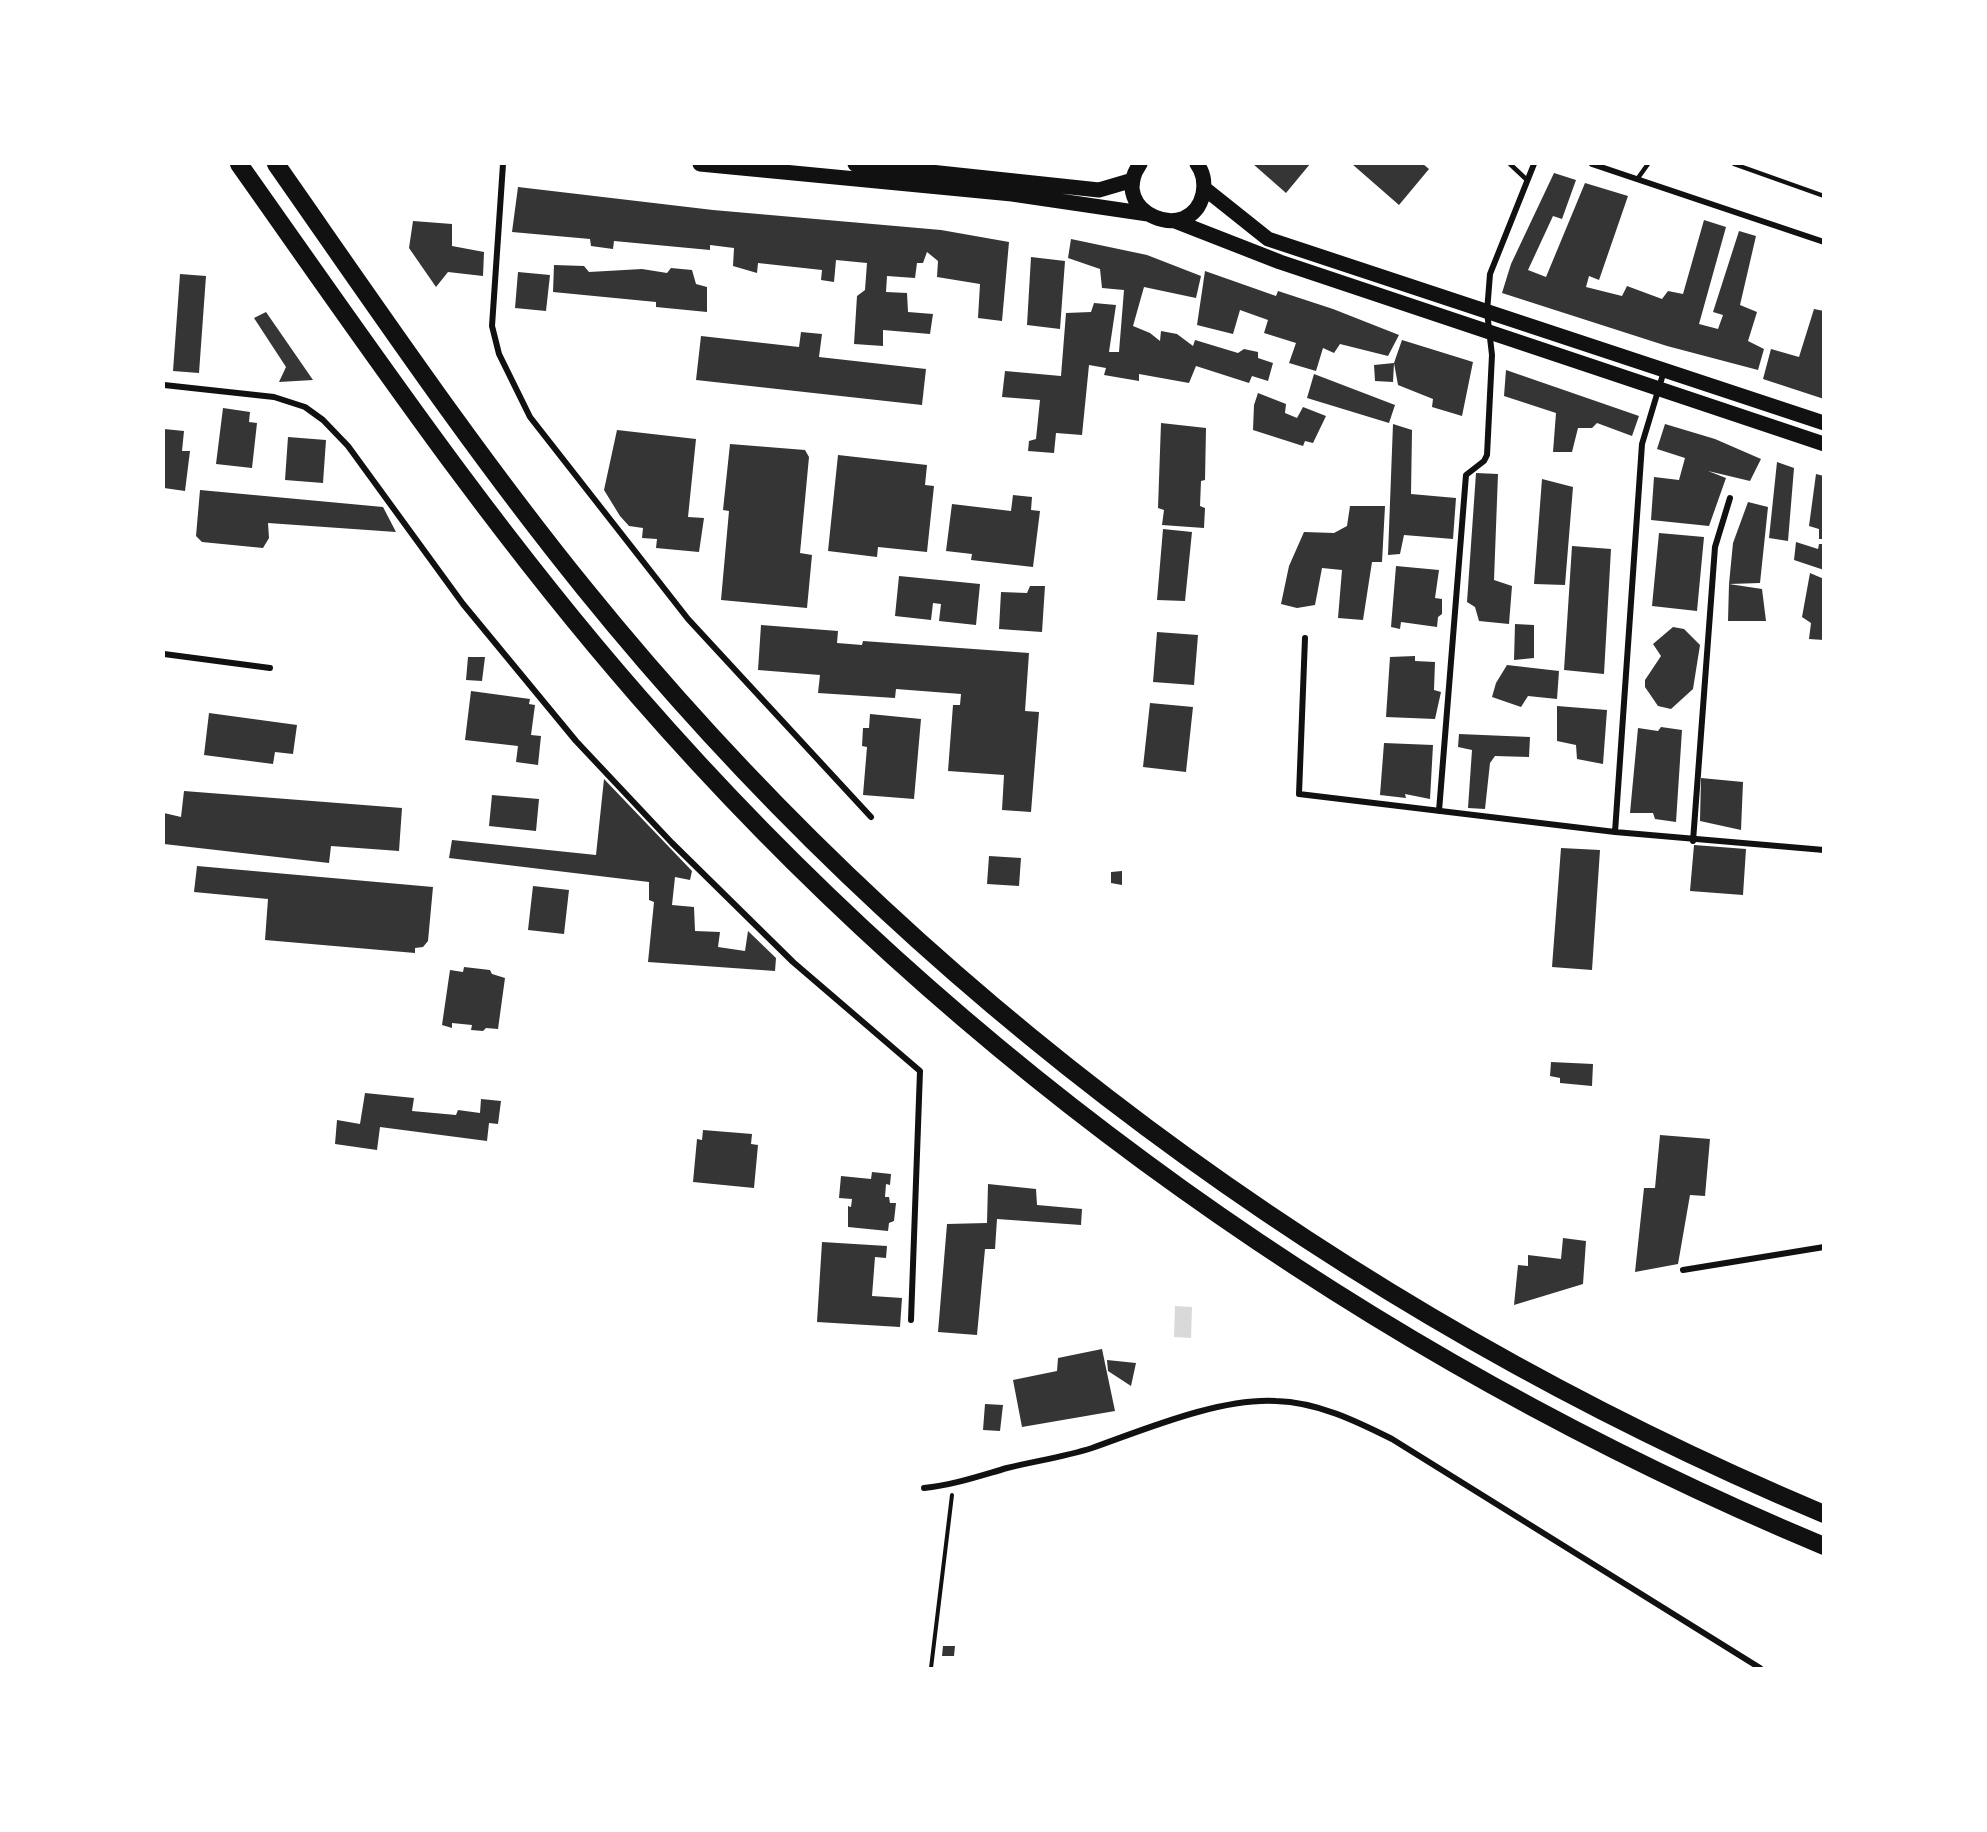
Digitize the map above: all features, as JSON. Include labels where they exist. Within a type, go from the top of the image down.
[{"type":"highway","points":[[239,164],[491,518],[639,698],[718,786],[800,869],[973,1026],[1064,1101],[1156,1172],[1352,1304],[1453,1365],[1557,1421],[1660,1473],[1824,1546]]},
{"type":"highway","points":[[276,164],[454,418],[593,599],[739,765],[821,848],[993,1005],[1082,1079],[1175,1149],[1368,1279],[1570,1396],[1674,1447],[1824,1514]]},
{"type":"main road","points":[[700,164],[1012,195],[1148,214],[1166,221],[1175,221],[1281,262],[1824,444]]},
{"type":"main road","points":[[855,164],[947,168],[1098,190],[1136,169]]},
{"type":"main road","points":[[1175,221],[1195,209],[1202,200],[1204,178],[1197,164]]},
{"type":"main road","points":[[1136,169],[1135,200],[1148,214]]},
{"type":"main road","points":[[1204,188],[1268,239],[1824,423]]},
{"type":"street","points":[[503,164],[492,326],[499,354],[530,417],[688,619],[871,817]]},
{"type":"street","points":[[1439,811],[1464,487],[1466,475],[1484,461],[1487,455],[1491,332],[1487,312],[1490,274],[1534,164]]},
{"type":"street","points":[[1592,164],[1824,242]]},
{"type":"street","points":[[1615,832],[1642,444],[1664,370]]},
{"type":"street","points":[[164,384],[274,397],[305,407],[323,420],[348,446],[463,604],[576,741],[672,843],[793,962],[920,1071],[911,1320]]},
{"type":"street","points":[[1693,841],[1715,547],[1730,498]]},
{"type":"street","points":[[1305,639],[1299,794],[1693,841],[1824,850]]},
{"type":"street","points":[[164,654],[270,668]]},
{"type":"street","points":[[1683,1270],[1824,1247]]},
{"type":"street","points":[[924,1488],[953,1485],[1005,1469],[1089,1449],[1219,1407],[1276,1401],[1303,1405],[1346,1416],[1392,1439],[1760,1668]]},
{"type":"lane","points":[[1510,164],[1527,180]]},
{"type":"lane","points":[[1638,178],[1648,164]]},
{"type":"lane","points":[[1734,164],[1824,196]]},
{"type":"path","points":[[931,1668],[953,1485]]},
{"type":"shaded area","points":[[1175,1306],[1192,1307],[1191,1338],[1174,1337]]},
{"type":"building","points":[[1253,164],[1310,164],[1286,193]]},
{"type":"building","points":[[1352,164],[1423,164],[1429,169],[1399,205]]},
{"type":"building","points":[[1554,173],[1576,180],[1562,219],[1553,216],[1528,270],[1546,277],[1585,183],[1628,196],[1599,280],[1589,276],[1586,287],[1622,296],[1627,286],[1662,299],[1668,291],[1683,294],[1704,220],[1726,227],[1699,324],[1718,329],[1723,315],[1713,312],[1739,231],[1756,236],[1740,305],[1757,312],[1748,341],[1764,349],[1758,370],[1667,346],[1502,293],[1511,264]]},
{"type":"building","points":[[518,187],[713,210],[941,230],[1009,242],[1002,321],[978,318],[980,284],[937,277],[938,261],[927,252],[923,263],[917,263],[915,278],[887,276],[886,292],[907,293],[908,312],[933,314],[930,334],[883,330],[883,346],[854,344],[857,296],[865,290],[867,263],[836,260],[834,282],[821,280],[822,270],[758,263],[757,273],[733,266],[734,248],[710,245],[710,250],[614,241],[613,249],[591,246],[590,239],[512,232]]},
{"type":"building","points":[[413,221],[452,224],[452,246],[484,252],[483,276],[448,272],[436,287],[409,248]]},
{"type":"building","points":[[1071,239],[1147,255],[1201,276],[1196,298],[1144,287],[1133,326],[1150,333],[1160,341],[1161,331],[1177,334],[1193,346],[1195,340],[1238,353],[1244,349],[1258,352],[1258,358],[1273,363],[1268,381],[1252,376],[1249,383],[1196,366],[1189,383],[1139,374],[1139,381],[1104,375],[1106,368],[1089,365],[1082,435],[1056,433],[1054,453],[1028,451],[1029,441],[1036,439],[1040,400],[1002,397],[1005,371],[1061,376],[1066,313],[1091,312],[1094,303],[1116,305],[1109,352],[1119,352],[1124,290],[1102,288],[1100,269],[1068,258]]},
{"type":"building","points":[[1031,257],[1065,261],[1060,329],[1027,325]]},
{"type":"building","points":[[554,265],[584,266],[589,272],[642,269],[667,273],[671,268],[692,270],[696,284],[707,287],[707,312],[656,307],[656,302],[553,292]]},
{"type":"building","points":[[1205,271],[1276,296],[1278,291],[1333,309],[1399,335],[1388,356],[1340,344],[1334,353],[1323,348],[1316,371],[1289,363],[1296,343],[1264,333],[1268,320],[1240,310],[1233,334],[1197,325]]},
{"type":"building","points":[[518,272],[550,275],[546,311],[515,308]]},
{"type":"building","points":[[180,274],[206,276],[199,373],[173,371]]},
{"type":"building","points":[[1814,309],[1824,311],[1824,399],[1763,379],[1771,349],[1799,357]]},
{"type":"building","points":[[266,312],[313,380],[279,382],[286,367],[254,318]]},
{"type":"building","points":[[801,332],[822,334],[819,357],[926,369],[922,405],[696,380],[701,336],[799,347]]},
{"type":"building","points":[[1402,340],[1473,362],[1462,416],[1432,407],[1433,399],[1398,385],[1394,363]]},
{"type":"building","points":[[1394,363],[1393,382],[1375,381],[1374,365]]},
{"type":"building","points":[[1506,370],[1639,416],[1632,436],[1597,423],[1592,428],[1578,428],[1572,452],[1553,452],[1556,413],[1504,396]]},
{"type":"building","points":[[1314,374],[1395,405],[1389,423],[1307,398]]},
{"type":"building","points":[[1258,393],[1286,404],[1285,413],[1297,418],[1303,407],[1326,416],[1313,443],[1305,441],[1303,446],[1253,430],[1254,405]]},
{"type":"building","points":[[223,408],[250,412],[249,422],[257,423],[252,468],[216,464]]},
{"type":"building","points":[[1161,423],[1206,428],[1205,480],[1201,481],[1200,506],[1205,508],[1204,528],[1162,525],[1164,510],[1158,508]]},
{"type":"building","points":[[1393,424],[1412,430],[1411,494],[1456,498],[1453,539],[1404,535],[1400,554],[1388,555]]},
{"type":"building","points":[[1665,424],[1715,439],[1761,459],[1750,481],[1708,471],[1726,478],[1709,526],[1651,520],[1654,477],[1679,480],[1685,458],[1657,449]]},
{"type":"building","points":[[164,429],[184,431],[182,451],[190,451],[185,491],[164,488]]},
{"type":"building","points":[[617,430],[696,439],[688,517],[704,518],[699,552],[656,548],[657,539],[642,538],[643,528],[629,526],[620,516],[604,490]]},
{"type":"building","points":[[288,437],[326,440],[323,483],[285,480]]},
{"type":"building","points":[[730,444],[805,450],[809,457],[800,553],[812,555],[807,608],[721,600],[729,511],[723,510]]},
{"type":"building","points":[[838,455],[927,465],[925,485],[934,486],[927,552],[878,547],[877,557],[828,551]]},
{"type":"building","points":[[1777,462],[1794,468],[1788,541],[1769,538]]},
{"type":"building","points":[[1476,473],[1498,474],[1494,580],[1512,586],[1509,624],[1479,621],[1475,607],[1467,602]]},
{"type":"building","points":[[1816,474],[1824,476],[1824,539],[1819,539],[1819,529],[1809,526]]},
{"type":"building","points":[[1542,479],[1573,487],[1565,585],[1534,584]]},
{"type":"building","points":[[200,490],[383,507],[396,532],[268,523],[269,538],[263,548],[202,542],[196,536]]},
{"type":"building","points":[[1013,495],[1032,497],[1031,510],[1040,511],[1033,567],[971,560],[972,554],[946,551],[952,504],[1011,511]]},
{"type":"building","points":[[1748,502],[1768,507],[1760,583],[1729,584],[1733,543]]},
{"type":"building","points":[[1350,506],[1385,506],[1382,562],[1372,562],[1363,620],[1338,618],[1342,570],[1322,568],[1315,605],[1297,608],[1281,604],[1289,566],[1304,532],[1334,533],[1347,526]]},
{"type":"building","points":[[1163,529],[1192,532],[1185,601],[1157,600]]},
{"type":"building","points":[[1659,533],[1704,537],[1697,611],[1652,606]]},
{"type":"building","points":[[1796,542],[1818,549],[1819,544],[1824,544],[1824,570],[1794,560]]},
{"type":"building","points":[[1572,546],[1611,549],[1604,674],[1564,670]]},
{"type":"building","points":[[1396,566],[1439,570],[1435,598],[1442,599],[1442,614],[1438,617],[1437,627],[1401,622],[1400,629],[1391,627]]},
{"type":"building","points":[[1810,573],[1824,579],[1824,640],[1809,639],[1811,623],[1802,617]]},
{"type":"building","points":[[899,576],[980,584],[976,625],[939,621],[941,604],[933,603],[931,620],[895,616]]},
{"type":"building","points":[[1729,584],[1762,589],[1766,621],[1728,621]]},
{"type":"building","points":[[1030,586],[1045,586],[1042,632],[999,629],[1001,592],[1027,593]]},
{"type":"building","points":[[1515,624],[1534,625],[1534,658],[1514,660]]},
{"type":"building","points":[[761,625],[838,631],[837,643],[862,645],[863,641],[1029,653],[1025,711],[1039,712],[1031,812],[1002,810],[1004,775],[948,771],[953,705],[960,705],[961,694],[896,689],[895,698],[818,693],[820,675],[758,670]]},
{"type":"building","points":[[1673,627],[1684,629],[1700,645],[1693,689],[1671,709],[1658,706],[1645,687],[1645,680],[1661,656],[1653,644]]},
{"type":"building","points":[[1157,632],[1198,635],[1194,685],[1153,682]]},
{"type":"building","points":[[1415,656],[1415,661],[1435,662],[1434,690],[1441,692],[1435,719],[1386,717],[1390,657]]},
{"type":"building","points":[[468,657],[485,657],[482,681],[466,680]]},
{"type":"building","points":[[1507,665],[1559,671],[1557,699],[1528,696],[1521,707],[1492,697],[1496,683]]},
{"type":"building","points":[[471,691],[530,699],[529,704],[535,705],[531,735],[541,736],[538,765],[516,762],[518,746],[465,740]]},
{"type":"building","points":[[1150,703],[1193,707],[1186,772],[1143,767]]},
{"type":"building","points":[[1557,706],[1607,710],[1603,764],[1577,759],[1576,745],[1557,741]]},
{"type":"building","points":[[209,713],[297,725],[293,754],[275,752],[273,764],[204,755]]},
{"type":"building","points":[[870,714],[921,719],[914,799],[863,795],[867,747],[862,746],[863,728],[869,728]]},
{"type":"building","points":[[1661,727],[1682,730],[1676,822],[1655,819],[1653,813],[1630,813],[1638,728],[1658,731]]},
{"type":"building","points":[[1459,734],[1530,737],[1529,757],[1495,756],[1490,763],[1485,809],[1468,808],[1472,750],[1458,747]]},
{"type":"building","points":[[1384,743],[1433,745],[1430,799],[1405,794],[1406,798],[1380,795]]},
{"type":"building","points":[[1701,778],[1743,782],[1741,830],[1700,821]]},
{"type":"building","points":[[604,779],[692,871],[690,880],[675,877],[672,905],[694,907],[695,931],[720,932],[718,947],[745,951],[748,931],[776,958],[775,971],[648,962],[654,902],[649,900],[649,882],[449,858],[452,840],[596,855]]},
{"type":"building","points":[[184,791],[402,808],[399,851],[331,846],[329,863],[164,844],[164,813],[181,817]]},
{"type":"building","points":[[492,795],[539,799],[536,831],[489,826]]},
{"type":"building","points":[[1694,845],[1746,849],[1743,895],[1690,891]]},
{"type":"building","points":[[1561,848],[1600,850],[1592,970],[1552,967]]},
{"type":"building","points":[[989,856],[1021,858],[1019,886],[987,884]]},
{"type":"building","points":[[197,866],[433,887],[428,941],[423,947],[415,948],[415,953],[265,940],[268,899],[194,892]]},
{"type":"building","points":[[1122,871],[1122,885],[1111,883],[1111,872]]},
{"type":"building","points":[[533,886],[569,890],[564,934],[528,930]]},
{"type":"building","points":[[464,967],[490,970],[492,974],[505,978],[498,1029],[486,1028],[483,1031],[471,1030],[472,1025],[452,1023],[452,1028],[442,1025],[450,970],[463,972]]},
{"type":"building","points":[[1551,1062],[1593,1064],[1592,1086],[1560,1083],[1560,1078],[1550,1076]]},
{"type":"building","points":[[365,1093],[414,1098],[412,1111],[456,1115],[458,1110],[480,1113],[481,1099],[501,1101],[498,1124],[489,1123],[487,1141],[380,1127],[377,1150],[335,1144],[337,1120],[360,1124]]},
{"type":"building","points":[[703,1130],[752,1134],[751,1144],[758,1145],[754,1188],[693,1182],[697,1139],[702,1140]]},
{"type":"building","points":[[1660,1135],[1710,1139],[1705,1196],[1690,1195],[1678,1264],[1635,1272],[1644,1188],[1655,1188]]},
{"type":"building","points":[[872,1172],[891,1174],[890,1185],[886,1184],[885,1197],[889,1197],[890,1203],[896,1203],[894,1221],[889,1223],[888,1231],[848,1227],[848,1206],[851,1207],[852,1199],[839,1198],[841,1176],[871,1179]]},
{"type":"building","points":[[988,1184],[1036,1189],[1037,1205],[1082,1209],[1081,1225],[997,1219],[995,1249],[985,1249],[977,1335],[938,1332],[947,1224],[987,1223]]},
{"type":"building","points":[[1563,1238],[1586,1241],[1583,1284],[1514,1305],[1518,1265],[1528,1266],[1528,1255],[1561,1259]]},
{"type":"building","points":[[822,1242],[887,1246],[886,1258],[875,1257],[872,1296],[902,1298],[900,1327],[817,1322]]},
{"type":"building","points":[[1102,1349],[1115,1411],[1022,1427],[1013,1380],[1057,1371],[1058,1358]]},
{"type":"building","points":[[1107,1360],[1136,1363],[1131,1386],[1108,1371]]},
{"type":"building","points":[[985,1404],[1003,1405],[1000,1431],[983,1430]]},
{"type":"building","points":[[943,1646],[955,1646],[954,1656],[942,1656]]}]
